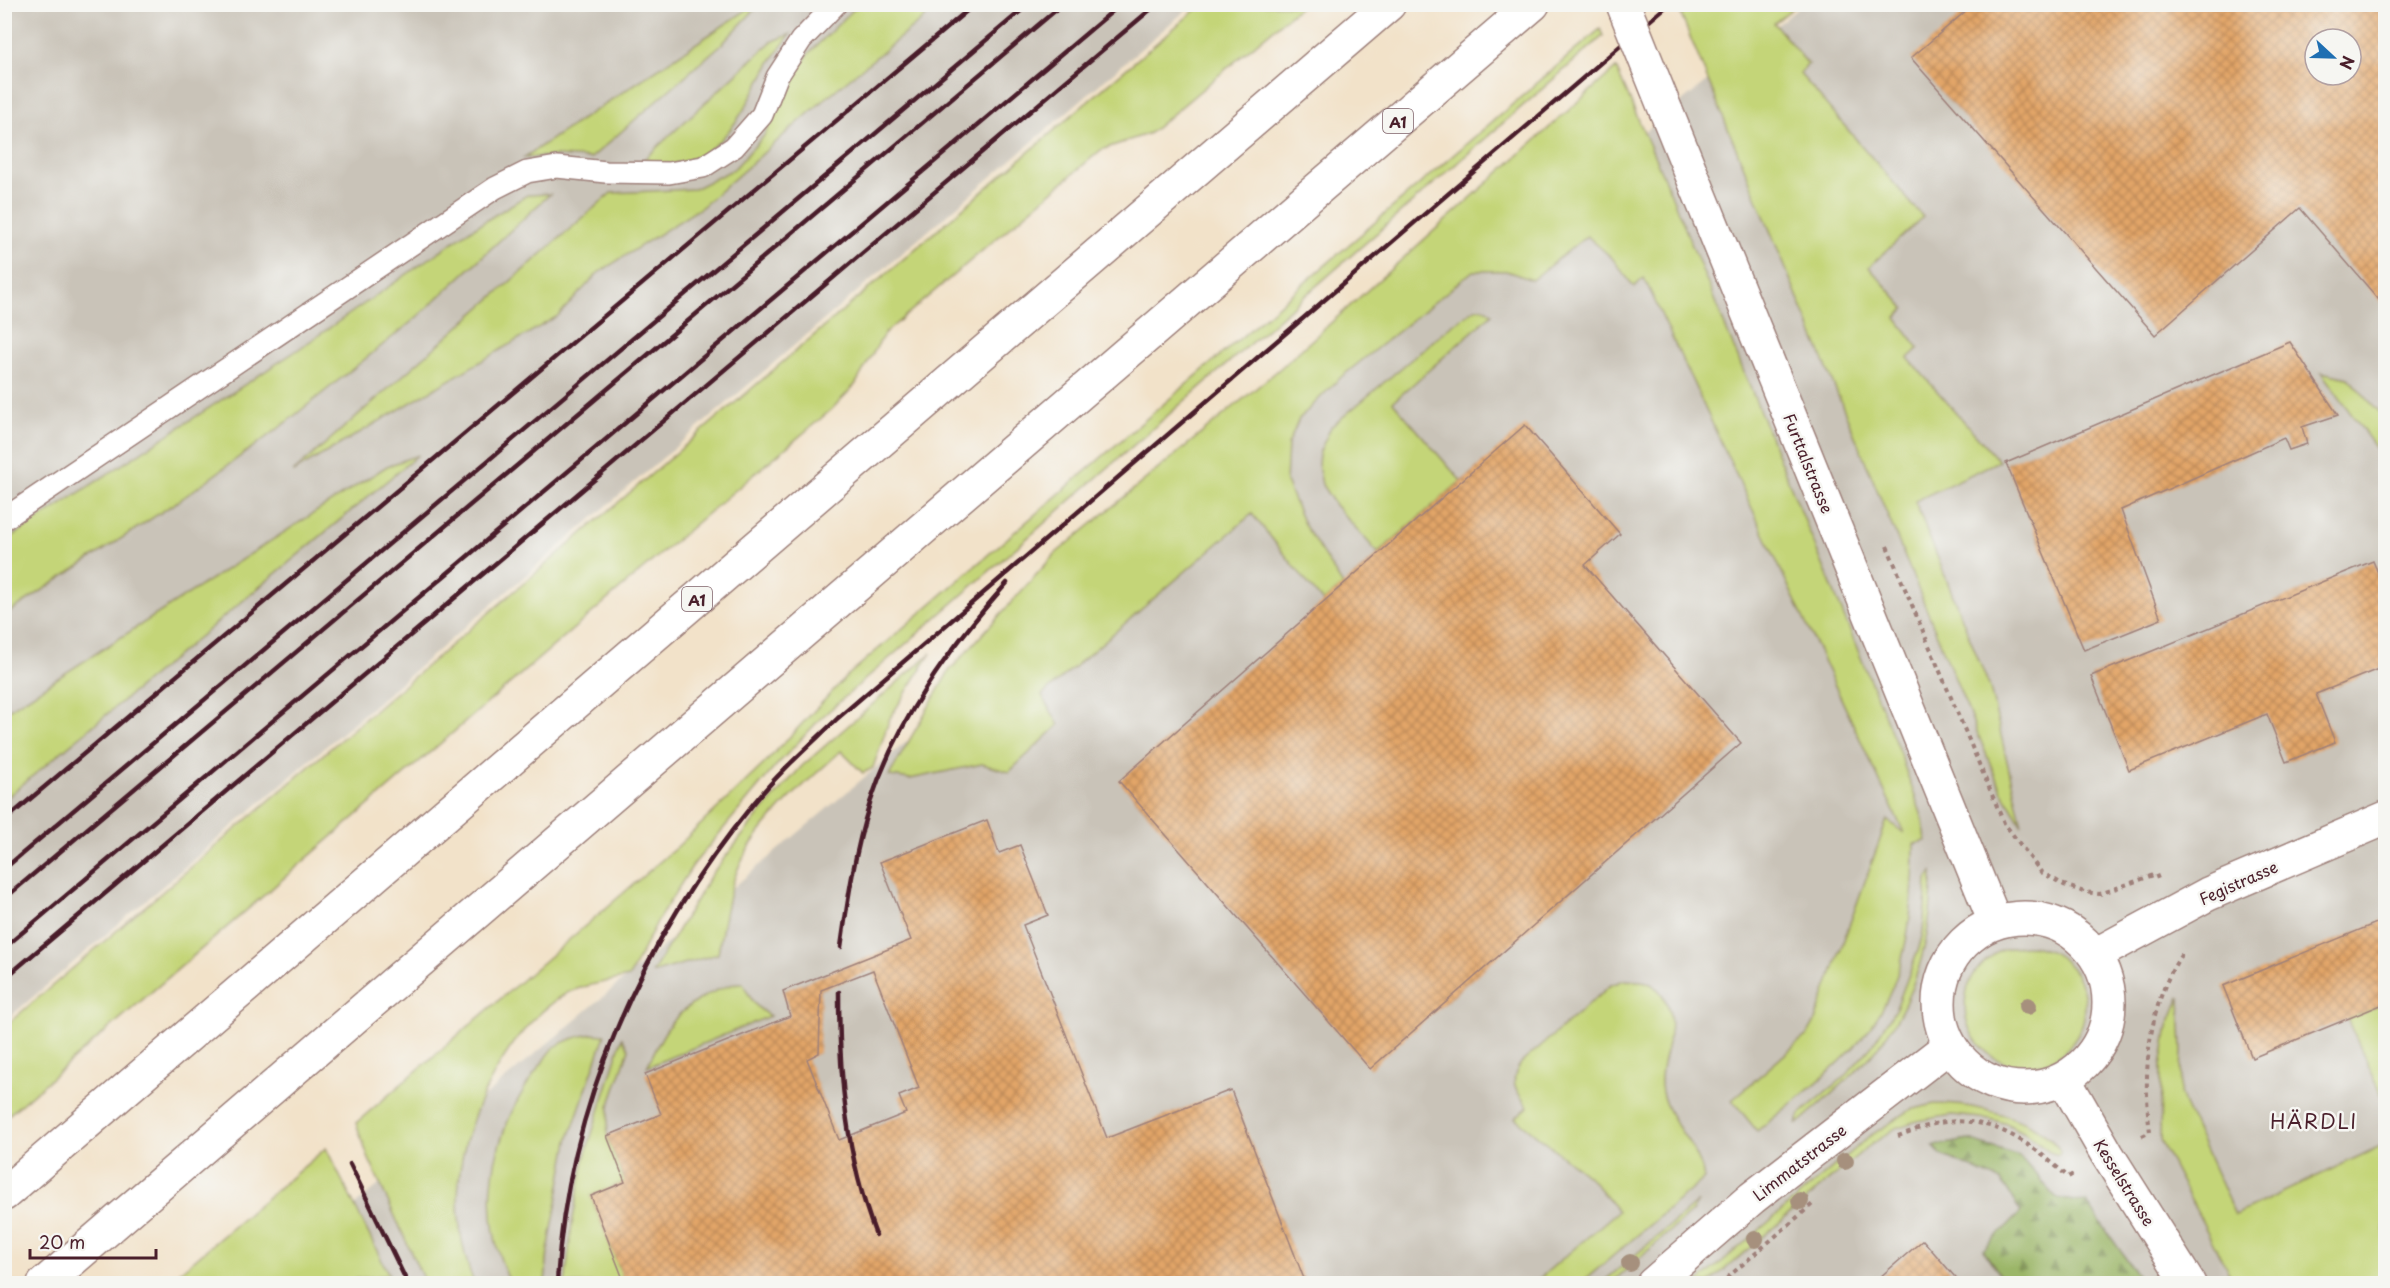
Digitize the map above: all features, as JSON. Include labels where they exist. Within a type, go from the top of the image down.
[{"type":"main road","name":"A1","points":[[4,1194],[1389,4]]},
{"type":"main road","name":"A1","points":[[44,1284],[1533,4]]},
{"type":"main road","name":"Furttalstrasse","points":[[1623,4],[1995,922]]},
{"type":"main road","name":"Fegistrasse","points":[[2095,955],[2208,894],[2385,818]]},
{"type":"main road","points":[[2022,917],[2044,920],[2064,927],[2081,939],[2095,955],[2106,981],[2109,1010],[2102,1038],[2086,1062],[2064,1079],[2038,1088],[2013,1088],[1988,1081],[1966,1066],[1949,1046],[1939,1018],[1940,988],[1950,960],[1970,937],[1995,922],[2022,917]]},
{"type":"main road","name":"Limmatstrasse","points":[[1653,1284],[1752,1198],[1949,1046]]},
{"type":"main road","name":"Kesselstrasse","points":[[2064,1079],[2107,1154],[2189,1284]]},
{"type":"lane","points":[[4,519],[495,188],[527,172],[557,167],[606,172],[669,173],[703,167],[734,147],[762,115],[777,77],[801,40],[836,4]]},
{"type":"path","points":[[1884,537],[2004,823],[2041,872],[2064,885],[2084,892],[2100,894],[2156,874]]},
{"type":"path","points":[[2150,1132],[2145,1097],[2154,1025],[2164,990],[2186,947]]},
{"type":"path","points":[[1897,1137],[1934,1124],[1970,1122],[2009,1132],[2043,1154],[2068,1177]]},
{"type":"path","points":[[1720,1284],[1817,1200]]},
{"type":"shaded area","points":[[5,5],[1192,5],[5,1021]]},
{"type":"shaded area","name":"HÄRDLI","points":[[1802,5],[2385,5],[2385,1283],[261,1284],[1340,378]]},
{"type":"green space","points":[[859,4],[940,5],[833,92],[702,207],[598,273],[558,316],[293,472],[611,193],[694,189],[734,169],[763,137],[808,54]]},
{"type":"green space","points":[[754,5],[759,5],[723,43],[591,158],[556,156],[523,158]]},
{"type":"green space","points":[[1201,5],[1302,5],[1150,133],[1101,150],[884,334],[855,385],[831,410],[5,1118],[5,1026]]},
{"type":"green space","points":[[1693,5],[1797,5],[1774,23],[1808,64],[1800,74],[1923,217],[1869,267],[1905,308],[1896,318],[1919,348],[1908,358],[1999,461],[1915,501],[1990,688],[2022,825],[2001,790],[1681,15]]},
{"type":"green space","points":[[1600,29],[1603,36],[822,717],[775,767],[693,865],[658,920],[629,977],[573,990],[546,1008],[527,1027],[509,1050],[480,1101],[463,1155],[458,1194],[459,1220],[463,1246],[474,1283],[425,1283],[368,1157],[356,1123],[678,846],[763,765],[847,676]]},
{"type":"green space","points":[[791,34],[770,63],[743,112],[720,140],[707,151],[691,159],[672,164],[640,163],[771,42]]},
{"type":"green space","points":[[1616,68],[1671,194],[1898,748],[1923,819],[1926,841],[1914,844],[1912,897],[1904,949],[1887,999],[1874,1022],[1858,1043],[1834,1067],[1757,1131],[1732,1100],[1807,1035],[1814,1023],[1887,820],[1904,833],[1644,278],[1634,287],[1612,258],[1587,236],[1532,280],[1506,271],[1473,271],[1340,378],[1299,419],[1288,445],[1286,482],[1304,524],[1343,585],[1323,602],[1252,514],[1042,695],[1059,725],[1009,772],[982,764],[910,779],[889,776],[949,671],[1055,554],[1277,371]]},
{"type":"green space","points":[[550,194],[415,319],[279,428],[183,498],[5,615],[5,541],[293,353],[469,231],[527,195]]},
{"type":"green space","points":[[1477,308],[1484,308],[1492,314],[1393,402],[1461,481],[1378,553],[1335,505],[1322,485],[1318,465],[1319,453],[1331,427],[1452,325]]},
{"type":"green space","points":[[2321,372],[2348,378],[2385,418],[2385,461]]},
{"type":"green space","points":[[418,455],[5,799],[5,712],[387,466]]},
{"type":"green space","points":[[931,653],[890,718],[873,768],[863,773],[841,751],[788,800],[753,841],[734,879],[718,954],[652,973],[711,875],[761,812],[802,766]]},
{"type":"green space","points":[[1932,872],[1925,945],[1910,993],[1899,1015],[1871,1056],[1796,1125],[1800,1114],[1842,1079],[1871,1047],[1896,1008],[1919,948],[1923,932],[1927,879]]},
{"type":"green space","points":[[2025,946],[2048,951],[2067,964],[2080,983],[2085,1006],[2080,1029],[2067,1048],[2048,1061],[2025,1066],[2002,1061],[1983,1048],[1970,1029],[1965,1006],[1970,983],[1983,964],[2002,951]]},
{"type":"green space","points":[[1624,980],[1647,982],[1659,991],[1667,1003],[1671,1026],[1662,1070],[1662,1092],[1671,1115],[1697,1156],[1704,1179],[1581,1283],[1534,1283],[1618,1211],[1590,1178],[1515,1118],[1528,1107],[1517,1091],[1515,1076],[1521,1063],[1611,985]]},
{"type":"green space","points":[[737,983],[743,983],[754,1002],[770,1016],[647,1067],[664,1034],[681,1013],[708,995]]},
{"type":"green space","points":[[2180,997],[2182,1052],[2180,1094],[2235,1215],[2385,1144],[2385,1283],[2234,1283],[2160,1141],[2161,1066],[2168,1026]]},
{"type":"green space","points":[[2385,1003],[2385,1102],[2347,1019]]},
{"type":"green space","points":[[592,1034],[605,1035],[568,1141],[548,1251],[545,1283],[511,1283],[500,1259],[492,1217],[492,1189],[499,1146],[524,1088],[550,1051],[567,1041]]},
{"type":"green space","points":[[622,1038],[629,1049],[609,1107],[607,1136],[625,1182],[591,1196],[625,1283],[565,1284],[572,1224],[584,1159]]},
{"type":"green space","points":[[1934,1104],[1973,1107],[2014,1118],[2041,1131],[2061,1151],[2058,1155],[2052,1153],[2025,1133],[1990,1119],[1952,1115],[1917,1121],[1896,1128],[1865,1149],[1709,1283],[1697,1283],[1868,1137],[1910,1110]]},
{"type":"green space","points":[[1969,1140],[2019,1156],[2057,1198],[2087,1203],[2143,1283],[2006,1283],[1983,1250],[2021,1212],[2001,1181],[1940,1154],[1933,1146]]},
{"type":"green space","points":[[326,1148],[389,1275],[356,1279],[347,1284],[167,1283]]},
{"type":"green space","points":[[1698,1202],[1692,1212],[1611,1283],[1602,1283]]},
{"type":"building","points":[[1974,4],[2386,4],[2386,308],[2300,208],[2155,335],[1911,58]]},
{"type":"building","points":[[2290,342],[2338,415],[2302,427],[2307,444],[2289,450],[2284,438],[2121,510],[2161,619],[2084,650],[2006,463]]},
{"type":"building","points":[[1525,425],[1620,534],[1585,565],[1741,743],[1370,1069],[1119,781]]},
{"type":"building","points":[[2373,561],[2386,592],[2386,666],[2316,694],[2335,742],[2286,762],[2267,714],[2129,770],[2091,676]]},
{"type":"building","points":[[987,820],[999,853],[1020,845],[1048,915],[1023,925],[1107,1138],[1231,1090],[1306,1284],[625,1284],[591,1196],[625,1182],[607,1136],[661,1114],[645,1074],[790,1016],[783,991],[911,940],[880,862]],"holes":[[[873,970],[919,1088],[899,1096],[906,1113],[839,1140],[807,1059],[819,1053],[821,990]]]},
{"type":"building","points":[[2386,919],[2386,1003],[2252,1058],[2223,986]]},
{"type":"building","points":[[1923,1240],[1961,1284],[1872,1284]]},
{"type":"railway","points":[[4,821],[975,4]]},
{"type":"railway","points":[[4,869],[1029,4]]},
{"type":"railway","points":[[4,899],[1063,4]]},
{"type":"railway","points":[[4,948],[1121,4]]},
{"type":"railway","points":[[4,979],[1157,4]]},
{"type":"railway","points":[[557,1284],[563,1218],[576,1153],[594,1090],[617,1028],[645,968],[678,910],[714,855],[754,803],[794,759],[838,718],[1669,4]]},
{"type":"railway","points":[[841,947],[860,838],[881,772],[927,686],[965,633],[1007,583]]},
{"type":"railway","points":[[839,992],[846,1115],[858,1176],[876,1235]]},
{"type":"railway","points":[[350,1164],[408,1284]]},
{"type":"district","name":"HÄRDLI","points":[[2314,1121]]}]
